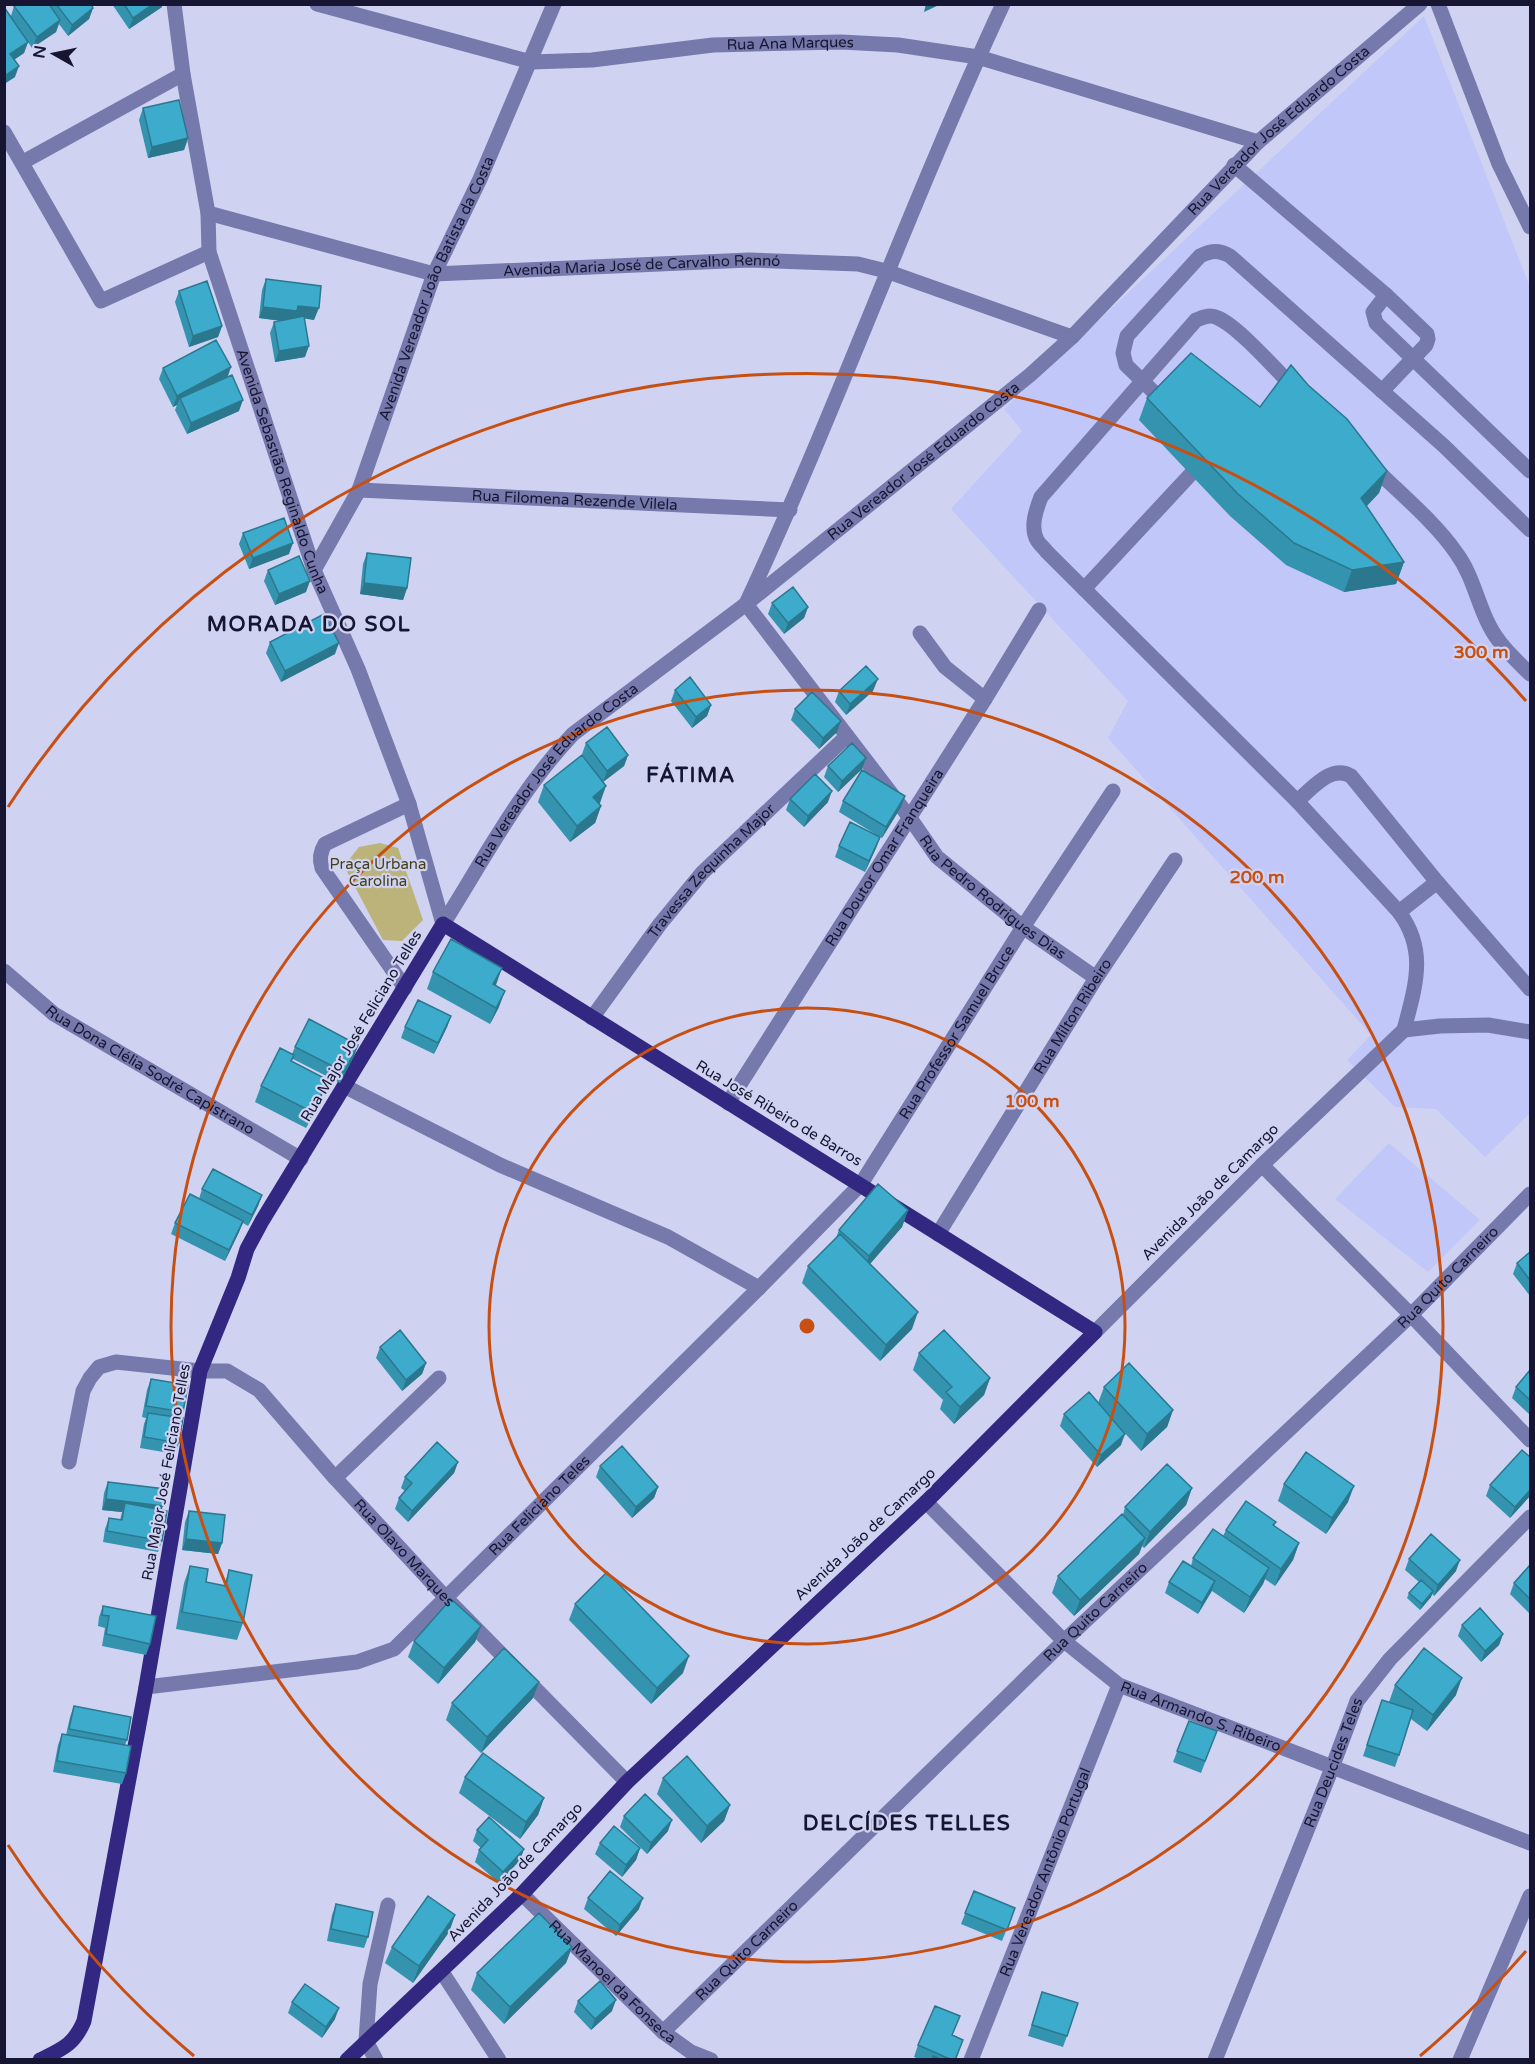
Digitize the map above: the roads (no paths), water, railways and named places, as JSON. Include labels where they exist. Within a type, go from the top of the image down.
[{"type":"main road","name":"Rua Major José Feliciano Telles","points":[[40,2060],[70,2045],[84,2021],[146,1687],[200,1371],[247,1249],[262,1221],[444,924]]},
{"type":"main road","name":"Rua José Ribeiro de Barros","points":[[444,924],[1095,1332]]},
{"type":"main road","name":"Avenida João de Camargo","points":[[347,2060],[522,1894],[627,1782],[926,1502],[1095,1332]]},
{"type":"street","name":"Avenida Sebastião Reginaldo Cunha","points":[[174,4],[183,75],[208,213],[209,252],[314,570],[358,669],[409,804],[444,924]]},
{"type":"street","name":"Rua Ana Marques","points":[[317,4],[531,62],[592,60],[713,45],[841,42],[898,45],[978,57],[1258,142]]},
{"type":"street","name":"Avenida Vereador João Batista da Costa","points":[[314,570],[359,490],[434,274],[480,179],[554,4]]},
{"type":"street","points":[[747,604],[790,510],[886,272],[1003,4]]},
{"type":"street","name":"Rua Vereador José Eduardo Costa","points":[[444,924],[527,789],[558,749],[573,734],[747,604],[987,412],[1072,337],[1258,142],[1420,4]]},
{"type":"street","points":[[1438,4],[1499,164],[1530,227]]},
{"type":"street","points":[[23,162],[183,75]]},
{"type":"street","points":[[4,132],[101,301],[209,252]]},
{"type":"street","points":[[1234,165],[1386,295],[1427,334],[1426,345],[1382,391]]},
{"type":"street","name":"Avenida Maria José de Carvalho Rennó","points":[[208,213],[434,274],[749,260],[858,264],[1072,337]]},
{"type":"street","points":[[1175,413],[1126,365],[1124,346],[1127,336],[1200,256],[1216,251],[1230,256],[1444,446],[1530,530]]},
{"type":"street","points":[[1386,295],[1373,312],[1376,323],[1530,471]]},
{"type":"street","points":[[1307,401],[1232,327],[1208,315],[1196,320],[1041,497],[1035,512],[1034,527],[1037,540],[1297,801],[1399,912],[1414,938],[1418,962],[1416,983],[1404,1030],[1440,1026],[1488,1025],[1530,1032]]},
{"type":"street","points":[[1084,589],[1209,454],[1210,447]]},
{"type":"street","points":[[1358,451],[1458,554],[1473,582],[1487,623],[1496,639],[1530,674]]},
{"type":"street","name":"Rua Filomena Rezende Vilela","points":[[359,490],[790,510]]},
{"type":"street","name":"Rua Pedro Rodrigues Dias","points":[[747,604],[910,818],[937,857],[1023,927],[1096,978]]},
{"type":"street","name":"Rua Doutor Omar Franqueira","points":[[728,1103],[910,818],[1039,610]]},
{"type":"street","points":[[920,633],[950,672],[985,699]]},
{"type":"street","name":"Travessa Zequinha Major","points":[[592,1018],[660,924],[702,873],[847,736]]},
{"type":"street","points":[[1297,801],[1324,778],[1335,772],[1351,776],[1437,882],[1530,989]]},
{"type":"street","name":"Rua Professor Samuel Bruce","points":[[861,1184],[1023,927],[1113,791]]},
{"type":"street","points":[[405,988],[320,861],[320,854],[325,844],[409,804]]},
{"type":"street","name":"Rua Mílton Ribeiro","points":[[938,1234],[1096,978],[1175,860]]},
{"type":"street","points":[[1399,912],[1437,882]]},
{"type":"street","name":"Rua Dona Clélia Sodré Capistrano","points":[[4,971],[54,1014],[301,1159]]},
{"type":"street","name":"Avenida João de Camargo","points":[[1095,1332],[1262,1165],[1404,1030]]},
{"type":"street","points":[[344,1086],[500,1165],[668,1238],[759,1288]]},
{"type":"street","points":[[1262,1165],[1411,1315],[1530,1440]]},
{"type":"street","name":"Rua Feliciano Teles","points":[[146,1687],[357,1662],[394,1649],[447,1599],[861,1184]]},
{"type":"street","name":"Rua Quito Carneiro","points":[[663,2032],[1064,1641],[1411,1315],[1530,1194]]},
{"type":"street","name":"Rua Olavo Marques","points":[[69,1462],[83,1391],[99,1367],[116,1362],[200,1371],[227,1371],[259,1390],[447,1599],[627,1782]]},
{"type":"street","points":[[336,1478],[439,1378]]},
{"type":"street","name":"Rua Armando S. Ribeiro","points":[[926,1502],[1064,1641],[1119,1685],[1530,1843]]},
{"type":"street","name":"Rua Deucides Teles","points":[[1215,2060],[1357,1701],[1390,1659],[1530,1517]]},
{"type":"street","name":"Rua Vereador Antônio Portugal","points":[[971,2060],[1119,1685]]},
{"type":"street","name":"Rua Manoel da Fonseca","points":[[522,1894],[663,2032],[693,2056],[711,2060]]},
{"type":"street","points":[[1460,2060],[1530,1896]]},
{"type":"street","points":[[376,2060],[366,2041],[370,1984],[388,1905]]},
{"type":"street","points":[[442,1972],[499,2060]]},
{"type":"district","name":"MORADA DO SOL","points":[[309,624]]},
{"type":"district","name":"FÁTIMA","points":[[691,775]]},
{"type":"district","name":"DELCÍDES TELLES","points":[[907,1823]]},
{"type":"park label","name":"Praça Urbana Carolina","points":[[378,872]]}]
